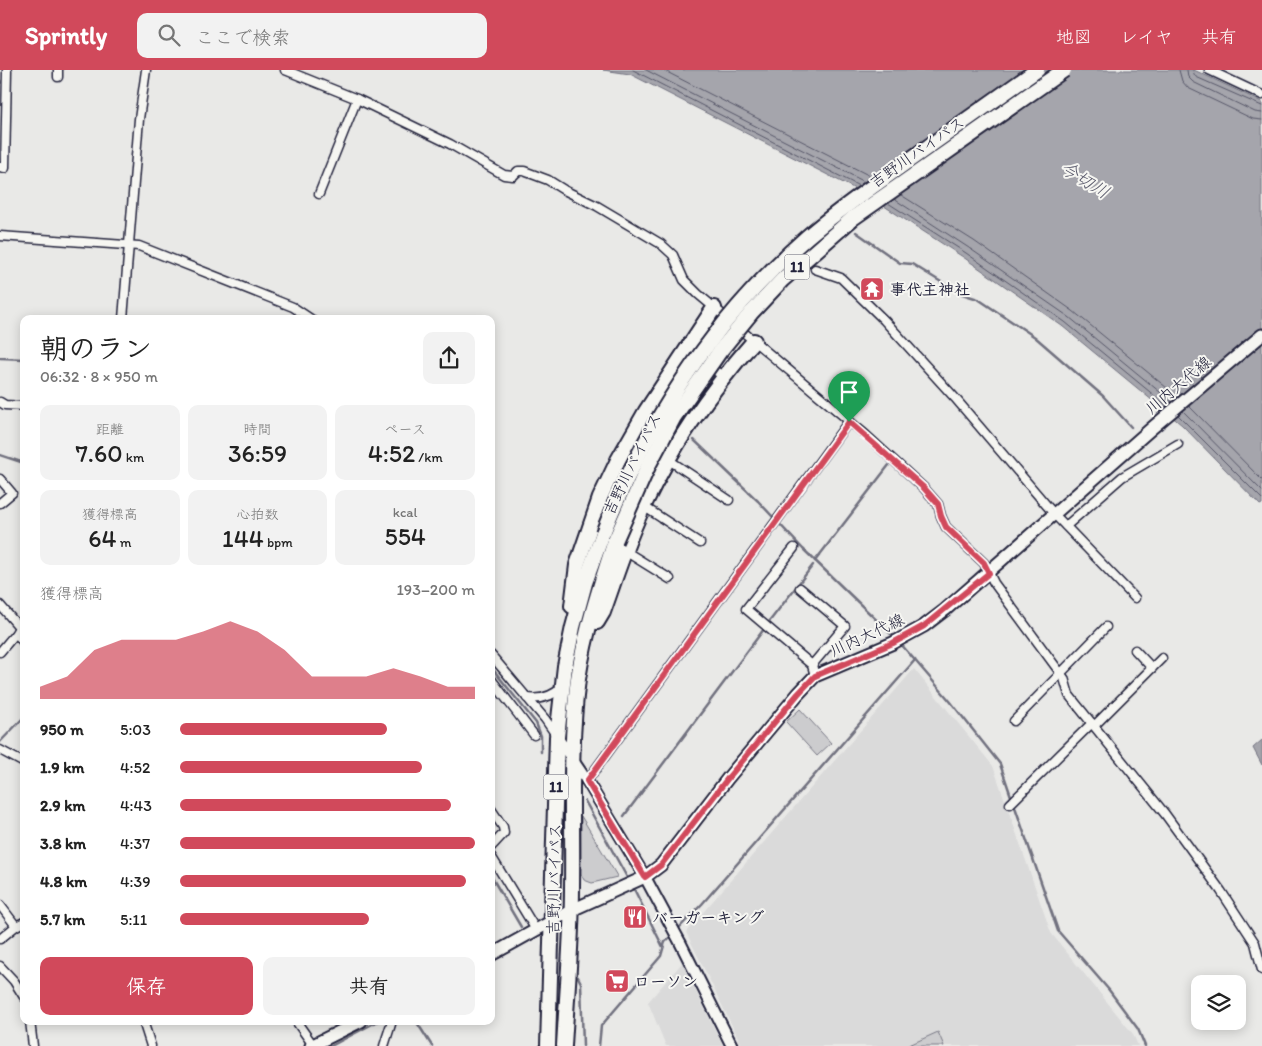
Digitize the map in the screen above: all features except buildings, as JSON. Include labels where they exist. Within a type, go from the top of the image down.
[{"type":"highway","name":"吉野川バイパス","points":[[548,1046],[557,737],[563,686],[573,627],[585,583],[623,484],[664,406],[702,350],[740,304],[807,237],[844,207],[1037,70]]},
{"type":"highway","name":"吉野川バイパス","points":[[564,1046],[572,910],[572,760],[578,680],[586,639],[603,577],[615,540],[640,482],[674,418],[720,351],[751,313],[782,280],[853,218],[1064,70]]},
{"type":"highway","name":"11","points":[[573,627],[571,600],[577,565],[600,498],[618,460],[646,411],[714,308]]},
{"type":"highway","name":"11","points":[[586,639],[603,612],[643,506],[669,460],[724,377],[754,341]]},
{"type":"main road","name":"川内大代線","points":[[495,953],[572,910],[645,877],[661,865],[734,771],[815,676],[897,641],[924,626],[945,610],[1161,420],[1262,335]]},
{"type":"main road","points":[[312,1046],[352,1025]]},
{"type":"street","points":[[0,167],[5,168],[7,70]]},
{"type":"street","points":[[124,315],[139,119],[146,70]]},
{"type":"street","points":[[285,70],[357,99],[450,144],[504,175],[513,176],[518,171],[524,171],[548,180],[643,232],[674,255],[684,280],[714,308],[924,488],[938,504],[946,527],[984,563],[994,583],[1064,678],[1069,695],[1165,814],[1221,891],[1255,943],[1262,970]]},
{"type":"street","points":[[1209,70],[1262,95]]},
{"type":"street","points":[[319,194],[357,99]]},
{"type":"street","points":[[0,236],[139,246],[293,307],[305,315]]},
{"type":"street","points":[[815,269],[841,278],[884,320],[955,398],[1054,514],[1135,598]]},
{"type":"street","points":[[686,349],[724,377]]},
{"type":"street","points":[[0,402],[5,405],[20,406]]},
{"type":"street","points":[[587,781],[849,422]]},
{"type":"street","points":[[1066,526],[1122,477],[1178,444]]},
{"type":"street","points":[[669,460],[729,500]]},
{"type":"street","points":[[0,479],[12,493],[0,503]]},
{"type":"street","points":[[643,506],[700,543]]},
{"type":"street","points":[[794,548],[746,609],[812,665],[815,676]]},
{"type":"street","points":[[625,551],[670,579]]},
{"type":"street","points":[[800,588],[845,626],[812,665]]},
{"type":"street","points":[[0,605],[20,636]]},
{"type":"street","points":[[0,652],[20,625]]},
{"type":"street","points":[[1014,721],[1106,627]]},
{"type":"street","points":[[1135,650],[1152,668]]},
{"type":"street","points":[[1010,804],[1162,658]]},
{"type":"street","points":[[495,674],[528,698],[587,781],[672,926],[732,1046]]},
{"type":"street","points":[[495,674],[534,735]]},
{"type":"street","points":[[528,698],[541,699],[548,697],[555,694],[563,686]]},
{"type":"street","points":[[0,751],[20,761]]},
{"type":"street","points":[[495,814],[503,827],[504,833],[495,843]]},
{"type":"street","points":[[495,863],[536,930]]},
{"type":"street","points":[[0,906],[16,926]]},
{"type":"street","points":[[0,939],[20,924]]},
{"type":"street","points":[[0,966],[20,991]]},
{"type":"street","points":[[30,1025],[33,1046]]},
{"type":"street","points":[[144,1025],[152,1046]]},
{"type":"street","points":[[299,1025],[312,1046]]},
{"type":"street","points":[[384,1046],[391,1025]]},
{"type":"shaded area","points":[[914,669],[993,766],[1051,933],[1133,1034],[1138,1046],[742,1046],[686,932]]},
{"type":"shaded area","points":[[800,709],[831,743],[817,756],[786,722]]},
{"type":"shaded area","points":[[581,816],[617,877],[592,883],[584,880],[581,874]]},
{"type":"shaded area","points":[[682,963],[723,1046],[666,1046],[648,1002]]},
{"type":"shaded area","points":[[938,1032],[944,1046],[907,1046]]},
{"type":"water","name":"今切川","points":[[603,70],[1194,70],[1262,102],[1262,504],[1260,505],[1182,425],[1062,326],[963,257],[867,195],[630,74]]},
{"type":"water","points":[[1262,740],[1262,765],[1253,748]]},
{"type":"waterway","points":[[856,232],[900,263],[912,264],[959,293],[978,299],[1035,337],[1103,396],[1131,427]]},
{"type":"waterway","points":[[0,358],[20,359]]},
{"type":"waterway","points":[[694,440],[894,637]]},
{"type":"waterway","points":[[0,455],[20,462]]},
{"type":"waterway","points":[[815,561],[889,465]]},
{"type":"waterway","points":[[769,622],[813,565]]},
{"type":"waterway","points":[[624,816],[764,629]]},
{"type":"waterway","points":[[900,643],[950,701],[1000,764],[1012,799]]},
{"type":"waterway","points":[[677,930],[702,904],[915,660]]},
{"type":"waterway","points":[[495,672],[536,723],[541,736],[541,752]]},
{"type":"waterway","points":[[0,742],[20,721]]},
{"type":"waterway","points":[[585,801],[629,881]]},
{"type":"waterway","points":[[1014,804],[1058,931],[1109,990],[1138,1029],[1145,1046]]},
{"type":"waterway","points":[[495,883],[521,927]]},
{"type":"waterway","points":[[632,885],[663,947]]},
{"type":"waterway","points":[[599,1046],[601,1026],[661,956],[665,942],[672,935]]},
{"type":"waterway","points":[[578,977],[581,983],[583,1046]]},
{"type":"waterway","points":[[331,1046],[370,1025]]},
{"type":"waterway","points":[[419,1025],[432,1046]]},
{"type":"place","name":"事代主神社","points":[[872,289]]},
{"type":"place","name":"バーガーキング","points":[[635,917]]},
{"type":"place","name":"ローソン","points":[[617,981]]},
{"type":"route","points":[[849,422],[924,488],[938,504],[946,527],[984,563],[989,573],[924,626],[893,643],[815,676],[728,778],[661,865],[645,877],[587,781],[849,422]]}]
